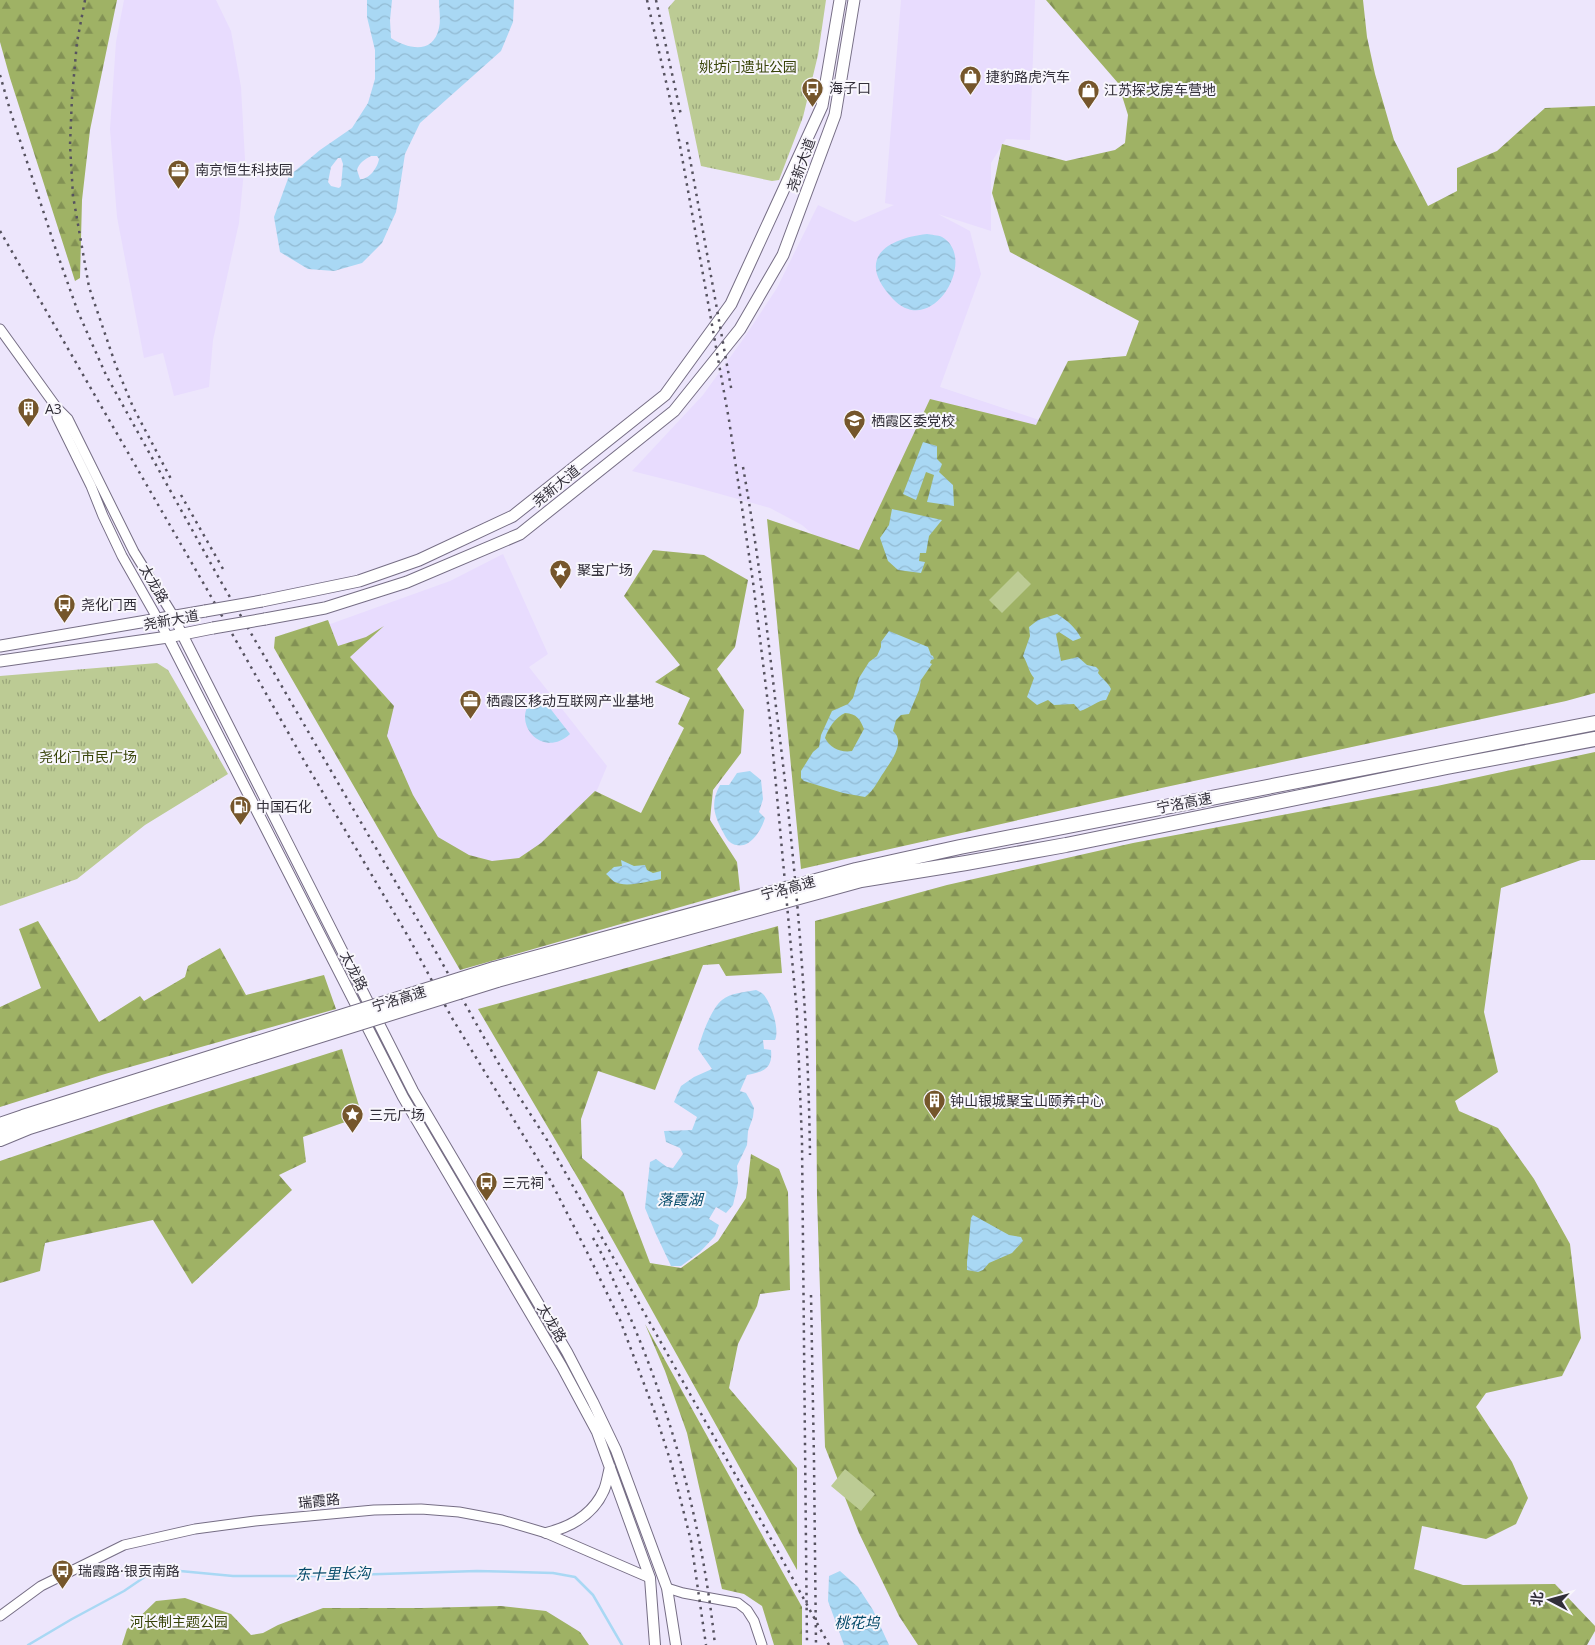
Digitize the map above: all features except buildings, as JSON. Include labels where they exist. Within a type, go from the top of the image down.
[{"type":"highway","points":[[1502,741],[1595,718]]},
{"type":"highway","name":"宁洛高速","points":[[0,1126],[252,1051],[496,975],[856,870],[979,844],[1595,723]]},
{"type":"highway","name":"宁洛高速","points":[[496,975],[861,880],[1066,845],[1447,767],[1595,739]]},
{"type":"highway","name":"宁洛高速","points":[[0,1139],[28,1127],[252,1051]]},
{"type":"main road","name":"尧新大道","points":[[0,646],[174,617],[358,581],[419,560],[513,516],[665,395],[731,304],[822,106],[840,0]]},
{"type":"main road","name":"尧新大道","points":[[0,661],[168,637],[325,608],[407,582],[520,534],[674,411],[740,329],[782,255],[835,116],[854,0]]},
{"type":"main road","name":"太龙路","points":[[182,634],[413,1091],[567,1352],[593,1402],[616,1450],[667,1588],[676,1645]]},
{"type":"main road","name":"太龙路","points":[[168,637],[403,1096],[562,1366],[597,1432],[650,1578],[655,1645]]},
{"type":"main road","points":[[546,1533],[565,1528],[584,1516],[592,1508],[604,1490],[610,1467]]},
{"type":"main road","points":[[650,1578],[667,1588]]},
{"type":"street","name":"太龙路","points":[[0,329],[57,408],[68,419],[134,552],[174,617],[182,634]]},
{"type":"street","name":"太龙路","points":[[57,408],[57,417],[91,486],[122,556],[168,637]]},
{"type":"street","name":"瑞霞路","points":[[0,1616],[41,1586],[124,1545],[156,1537],[255,1521],[383,1509],[459,1512],[502,1520],[546,1533],[650,1578]]},
{"type":"street","points":[[667,1588],[683,1593],[738,1603],[747,1610],[754,1621],[762,1645]]},
{"type":"shaded area","name":"南京恒生科技园","points":[[124,0],[216,0],[231,31],[241,87],[245,160],[239,223],[213,340],[209,387],[174,396],[163,353],[144,358],[117,217],[110,129],[116,42]]},
{"type":"shaded area","name":"栖霞区委党校","points":[[901,0],[1035,0],[1030,140],[1006,139],[991,163],[991,231],[938,214],[970,231],[981,274],[940,387],[1054,425],[849,566],[802,525],[770,508],[632,471],[703,395],[744,338],[777,288],[818,205],[855,222],[894,205],[885,203]]},
{"type":"shaded area","name":"栖霞区移动互联网产业基地","points":[[503,554],[548,654],[529,667],[607,766],[593,800],[543,845],[476,883],[451,881],[322,627],[450,581]]},
{"type":"green space","points":[[0,0],[117,0],[90,130],[82,200],[80,278],[75,281],[0,42]]},
{"type":"green space","name":"姚坊门遗址公园","points":[[675,0],[826,0],[818,55],[803,117],[779,180],[772,181],[701,166],[668,8]]},
{"type":"green space","points":[[1046,0],[1363,0],[1367,37],[1375,74],[1394,140],[1428,206],[1457,191],[1457,168],[1497,151],[1545,108],[1595,106],[1595,693],[1566,701],[1152,790],[801,869],[767,519],[859,550],[930,399],[1036,425],[1068,361],[1126,356],[1139,321],[1010,252],[992,193],[1002,144],[1066,161],[1115,150],[1125,143],[1128,115],[1118,83]]},
{"type":"green space","points":[[653,550],[704,555],[748,580],[735,647],[717,669],[744,710],[741,753],[713,790],[710,820],[737,862],[740,890],[460,970],[274,648],[275,637],[328,620],[338,646],[366,637],[384,626],[350,657],[394,706],[387,736],[413,795],[438,837],[469,855],[492,861],[519,858],[541,843],[595,791],[641,813],[684,728],[678,724],[690,698],[655,682],[680,665],[624,596]]},
{"type":"green space","points":[[1018,571],[1031,584],[1002,613],[989,600]]},
{"type":"green space","name":"尧化门市民广场","points":[[157,663],[168,670],[228,774],[145,825],[77,879],[0,906],[0,676]]},
{"type":"green space","points":[[1595,752],[1595,860],[1581,860],[1501,888],[1484,1012],[1498,1072],[1455,1101],[1459,1111],[1498,1128],[1534,1179],[1570,1244],[1581,1338],[1562,1376],[1486,1393],[1476,1407],[1512,1462],[1528,1498],[1516,1524],[1486,1539],[1422,1526],[1414,1569],[1463,1585],[1555,1584],[1595,1626],[1595,1631],[1587,1645],[918,1645],[899,1616],[859,1533],[825,1447],[817,1197],[815,921],[947,885],[1133,843],[1437,786]]},
{"type":"green space","points":[[38,921],[99,1022],[140,996],[144,1001],[185,977],[188,966],[220,948],[246,995],[324,975],[336,1009],[105,1074],[0,1107],[0,1007],[41,988],[19,929]]},
{"type":"green space","points":[[778,926],[782,973],[726,976],[719,964],[703,965],[655,1090],[598,1071],[581,1119],[582,1158],[623,1192],[650,1263],[681,1268],[718,1241],[746,1198],[751,1154],[779,1169],[788,1192],[790,1290],[760,1294],[757,1306],[738,1344],[729,1388],[797,1468],[797,1570],[582,1185],[478,1009]]},
{"type":"green space","points":[[342,1049],[362,1116],[303,1137],[306,1162],[279,1175],[292,1190],[192,1284],[153,1220],[45,1243],[40,1271],[0,1283],[0,1161],[156,1108]]},
{"type":"green space","points":[[645,1324],[802,1607],[802,1645],[774,1645],[762,1606],[744,1594],[722,1589],[687,1433],[665,1371]]},
{"type":"green space","points":[[845,1469],[875,1494],[861,1511],[831,1486]]},
{"type":"green space","name":"河长制主题公园","points":[[185,1598],[231,1614],[251,1635],[263,1633],[278,1625],[323,1608],[501,1606],[546,1611],[580,1632],[589,1645],[122,1645],[127,1629],[156,1601]]},
{"type":"water","points":[[367,0],[392,0],[391,38],[405,45],[419,47],[426,46],[436,37],[440,25],[439,0],[514,0],[513,22],[501,51],[420,123],[405,154],[396,212],[382,243],[362,263],[334,271],[308,269],[280,252],[274,217],[289,176],[320,150],[352,128],[368,103],[375,79],[375,50],[367,17]],"holes":[[[371,156],[377,156],[379,159],[377,166],[370,175],[360,179],[357,170],[362,162]],[[338,158],[341,158],[343,164],[341,186],[339,188],[331,186],[328,182],[331,167]]]},
{"type":"water","points":[[927,234],[942,237],[952,247],[955,261],[953,277],[946,291],[935,303],[922,310],[908,309],[893,299],[882,285],[877,273],[876,263],[880,254],[888,246],[898,241]]},
{"type":"water","points":[[923,442],[937,446],[937,459],[942,464],[939,472],[953,485],[954,506],[927,502],[934,475],[926,472],[916,500],[903,494]]},
{"type":"water","points":[[892,509],[942,520],[929,536],[926,553],[920,553],[919,561],[925,562],[921,573],[898,570],[888,561],[880,538],[889,525]]},
{"type":"water","points":[[1057,614],[1071,625],[1081,638],[1073,641],[1059,632],[1056,634],[1061,661],[1078,657],[1087,665],[1096,667],[1099,670],[1098,673],[1111,689],[1106,700],[1080,711],[1074,704],[1054,705],[1048,700],[1037,705],[1027,697],[1034,678],[1023,656],[1030,636],[1029,627],[1038,620]]},
{"type":"water","points":[[889,631],[928,647],[934,659],[931,660],[930,663],[932,664],[921,680],[909,714],[901,715],[896,720],[893,731],[897,735],[898,740],[896,752],[874,788],[865,797],[843,793],[804,781],[801,778],[801,771],[813,752],[819,747],[821,735],[832,711],[848,704],[853,698],[859,678],[869,662],[877,656],[881,642]],"holes":[[[845,713],[858,718],[864,729],[852,751],[836,749],[825,738],[830,727]]]},
{"type":"water","points":[[539,694],[570,734],[559,741],[548,743],[538,739],[530,733],[526,724],[525,713],[529,703]]},
{"type":"water","points":[[750,771],[761,780],[763,799],[759,812],[765,818],[761,829],[754,838],[744,845],[733,844],[725,835],[715,814],[715,798],[720,785],[729,785],[737,773]]},
{"type":"water","points":[[621,860],[634,866],[645,865],[647,870],[653,873],[661,871],[661,879],[631,884],[615,882],[606,874],[614,867],[622,866]]},
{"type":"water","name":"落霞湖","points":[[756,990],[763,994],[769,1003],[776,1023],[776,1035],[775,1040],[763,1040],[764,1049],[771,1050],[769,1065],[762,1071],[747,1075],[740,1091],[746,1093],[754,1108],[748,1131],[747,1145],[737,1166],[738,1183],[733,1205],[726,1213],[716,1207],[709,1219],[719,1225],[715,1236],[700,1252],[681,1266],[671,1266],[645,1208],[650,1162],[656,1159],[667,1167],[673,1168],[683,1154],[680,1148],[666,1142],[664,1131],[692,1130],[697,1117],[674,1102],[681,1086],[694,1077],[712,1069],[698,1049],[714,1009],[722,1000],[729,996]]},
{"type":"water","points":[[973,1215],[1009,1235],[1021,1237],[1023,1241],[1012,1253],[989,1263],[983,1270],[978,1272],[967,1270],[971,1218]]},
{"type":"water","name":"桃花坞","points":[[840,1571],[858,1587],[873,1610],[889,1645],[844,1645],[828,1601],[829,1576]]},
{"type":"waterway","name":"东十里长沟","points":[[28,1645],[124,1591],[149,1574],[180,1571],[233,1576],[318,1576],[477,1571],[553,1573],[575,1577],[593,1595],[622,1645]]},
{"type":"railway","points":[[85,0],[77,42],[70,145],[73,196],[89,287],[116,366],[133,407],[171,479]]},
{"type":"railway","points":[[647,0],[677,129],[729,420],[753,582],[770,720],[797,1013],[802,1142],[807,1645]]},
{"type":"railway","points":[[656,0],[681,115]]},
{"type":"railway","points":[[0,75],[56,250],[78,312],[106,375],[220,580],[423,929],[504,1073],[547,1140],[829,1645]]},
{"type":"railway","points":[[687,142],[732,393]]},
{"type":"railway","points":[[0,231],[306,764],[409,938],[452,1018],[548,1176],[587,1252],[620,1320],[655,1413],[672,1466],[691,1541],[706,1645]]},
{"type":"railway","points":[[743,467],[765,616],[795,875],[807,1043],[810,1155]]},
{"type":"railway","points":[[181,495],[223,569]]},
{"type":"railway","points":[[593,1238],[635,1329],[652,1372],[681,1461],[702,1552],[715,1645]]},
{"type":"railway","points":[[811,1295],[816,1645]]},
{"type":"place","name":"捷豹路虎汽车","points":[[970,96]]},
{"type":"place","name":"海子口","points":[[813,107]]},
{"type":"place","name":"江苏探戈房车营地","points":[[1088,109]]},
{"type":"place","name":"南京恒生科技园","points":[[179,189]]},
{"type":"place","name":"A3","points":[[29,428]]},
{"type":"place","name":"栖霞区委党校","points":[[855,440]]},
{"type":"place","name":"聚宝广场","points":[[561,589]]},
{"type":"place","name":"尧化门西","points":[[65,624]]},
{"type":"place","name":"栖霞区移动互联网产业基地","points":[[470,720]]},
{"type":"place","name":"中国石化","points":[[240,826]]},
{"type":"place","name":"钟山银城聚宝山颐养中心","points":[[934,1120]]},
{"type":"place","name":"三元广场","points":[[353,1134]]},
{"type":"place","name":"三元祠","points":[[486,1202]]},
{"type":"place","name":"瑞霞路·银贡南路","points":[[62,1590]]}]
